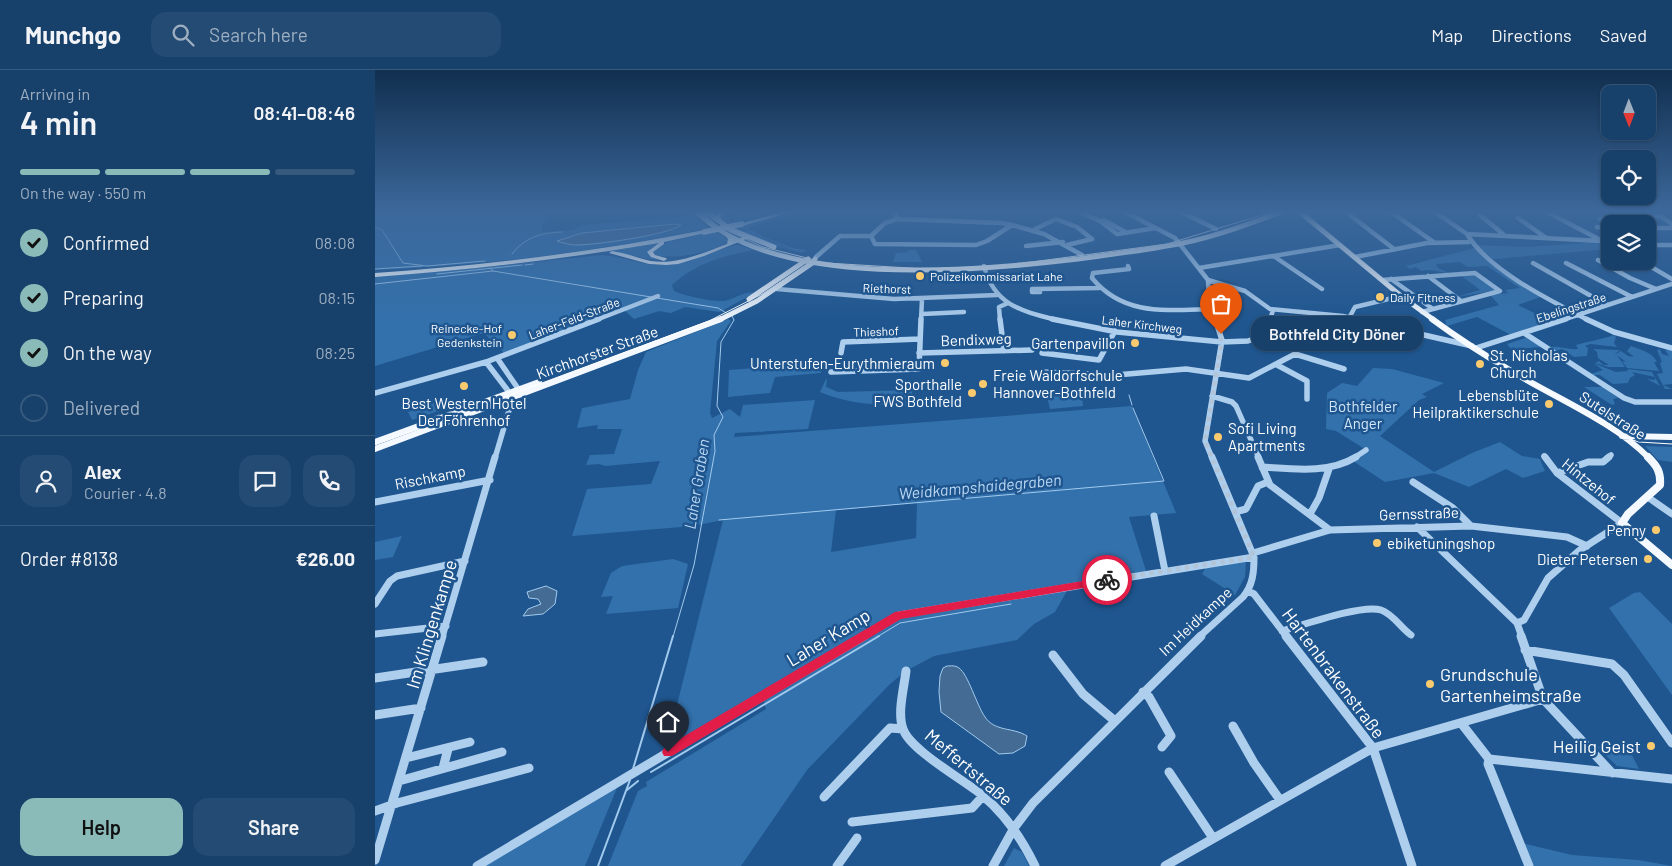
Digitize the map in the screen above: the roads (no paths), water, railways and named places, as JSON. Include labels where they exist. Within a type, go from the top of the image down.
[{"type":"highway","points":[[375,274],[519,262],[603,249]]},
{"type":"highway","points":[[531,260],[612,249]]},
{"type":"highway","points":[[651,249],[651,254],[661,258],[680,258],[710,249]]},
{"type":"highway","points":[[577,255],[621,254],[647,262],[665,263],[686,259],[714,249]]},
{"type":"main road","points":[[769,249],[806,260],[814,259]]},
{"type":"main road","points":[[778,249],[814,259],[895,271],[985,268],[1125,253],[1144,249]]},
{"type":"main road","points":[[985,268],[1131,249]]},
{"type":"main road","name":"Sutelstraße","points":[[1345,249],[1422,312],[1474,347],[1639,448],[1658,467],[1661,476],[1660,485],[1649,498],[1624,517],[1621,523]]},
{"type":"main road","points":[[785,255],[794,262],[794,269]]},
{"type":"main road","name":"Kirchhorster Straße","points":[[375,449],[511,395],[727,314],[777,289],[814,259]]},
{"type":"main road","name":"Kirchhorster Straße","points":[[375,442],[511,395],[519,390],[727,314],[806,260]]},
{"type":"main road","points":[[769,287],[777,289]]},
{"type":"main road","points":[[1621,436],[1672,438]]},
{"type":"main road","points":[[1621,523],[1672,565]]},
{"type":"street","points":[[814,259],[823,249]]},
{"type":"street","points":[[1073,249],[1082,255]]},
{"type":"street","name":"Im Heidkampe","points":[[993,866],[1014,828],[1033,803],[1143,692],[1248,591],[1255,575],[1253,555],[1205,441],[1222,342],[1209,299],[1208,280],[1184,249]]},
{"type":"street","points":[[1199,268],[1318,249]]},
{"type":"street","points":[[1355,257],[1393,249]]},
{"type":"street","points":[[1478,249],[1561,307],[1615,332],[1656,340],[1672,348]]},
{"type":"street","points":[[1275,257],[1322,289]]},
{"type":"street","points":[[1598,260],[1630,278],[1656,289]]},
{"type":"street","points":[[1533,263],[1607,306]]},
{"type":"street","points":[[1566,263],[1632,297]]},
{"type":"street","points":[[1128,266],[1129,269],[1093,273],[1092,278],[1109,298],[1127,304],[1154,308],[1213,309]]},
{"type":"street","name":"Laher Kirchweg","points":[[985,268],[990,287],[1008,303],[1045,317],[1115,331],[1222,342],[1252,341],[1267,335],[1303,326],[1314,320],[1316,315]]},
{"type":"street","points":[[1656,270],[1672,280]]},
{"type":"street","points":[[1382,280],[1475,273],[1500,291],[1422,312]]},
{"type":"street","points":[[1428,276],[1461,301]]},
{"type":"street","points":[[1391,279],[1433,309]]},
{"type":"street","points":[[1208,280],[1245,291],[1273,310],[1316,315],[1329,314],[1474,347]]},
{"type":"street","name":"Ebelingstraße","points":[[1474,347],[1523,333],[1672,284]]},
{"type":"street","points":[[1039,289],[1099,288]]},
{"type":"street","name":"Riethorst","points":[[777,289],[853,297],[922,299],[997,295]]},
{"type":"street","points":[[1349,318],[1355,307],[1401,296]]},
{"type":"street","name":"Laher-Feld-Straße","points":[[375,393],[486,362],[655,297]]},
{"type":"street","points":[[831,372],[919,369],[922,299]]},
{"type":"street","points":[[1004,350],[999,307],[1008,303]]},
{"type":"street","points":[[1267,335],[1273,310]]},
{"type":"street","points":[[922,314],[965,312]]},
{"type":"street","points":[[1042,353],[1097,360],[1102,358],[1115,331]]},
{"type":"street","points":[[1523,333],[1624,398],[1635,402],[1672,402]]},
{"type":"street","name":"Thieshof","points":[[841,353],[843,342],[920,339]]},
{"type":"street","name":"Bendixweg","points":[[919,353],[1032,350]]},
{"type":"street","points":[[1042,372],[1116,375],[1181,369],[1253,378],[1295,354],[1344,369]]},
{"type":"street","points":[[497,358],[519,390]]},
{"type":"street","points":[[486,362],[511,395]]},
{"type":"street","points":[[1277,365],[1307,382],[1307,399]]},
{"type":"street","name":"Im Klingenkampe","points":[[375,860],[490,480],[511,395]]},
{"type":"street","points":[[1212,396],[1232,402],[1236,406],[1268,482],[1330,530]]},
{"type":"street","points":[[1262,467],[1329,469],[1354,459],[1366,450]]},
{"type":"street","points":[[1557,473],[1588,462],[1603,462],[1611,455]]},
{"type":"street","name":"Hintzehof","points":[[1544,456],[1557,473],[1621,523]]},
{"type":"street","points":[[1311,514],[1329,469]]},
{"type":"street","name":"Rischkamp","points":[[375,502],[490,480]]},
{"type":"street","points":[[1235,512],[1246,509],[1258,486],[1268,482]]},
{"type":"street","points":[[1413,482],[1447,504],[1471,526]]},
{"type":"street","points":[[1649,498],[1672,514]]},
{"type":"street","points":[[1154,516],[1165,572]]},
{"type":"street","name":"Sutelstraße","points":[[1517,623],[1524,620],[1548,578],[1587,546],[1621,523]]},
{"type":"street","name":"Gernsstraße","points":[[1253,555],[1330,530],[1417,527],[1471,526],[1567,537],[1587,546]]},
{"type":"street","points":[[1417,527],[1517,623],[1543,700],[1611,773]]},
{"type":"street","name":"Laher Kamp","points":[[477,866],[899,615],[1165,572],[1253,555]]},
{"type":"street","points":[[375,604],[391,581],[397,576],[465,561]]},
{"type":"street","name":"Hartenbrakenstraße","points":[[1248,591],[1254,594],[1373,748],[1412,866]]},
{"type":"street","points":[[1282,631],[1320,620],[1374,609],[1385,613],[1403,630],[1411,634]]},
{"type":"street","points":[[375,634],[446,626]]},
{"type":"street","points":[[1525,650],[1612,664],[1624,674],[1672,743]]},
{"type":"street","points":[[1053,655],[1083,694],[1115,720]]},
{"type":"street","points":[[375,678],[483,662]]},
{"type":"street","name":"Meffertstraße","points":[[905,671],[903,730],[912,742],[983,796],[1014,828],[1023,841],[1035,866]]},
{"type":"street","points":[[1143,692],[1149,697],[1171,736],[1162,747]]},
{"type":"street","points":[[1167,866],[1373,748],[1543,700]]},
{"type":"street","points":[[375,715],[421,708]]},
{"type":"street","points":[[1461,723],[1489,759],[1488,764],[1529,866]]},
{"type":"street","points":[[1233,726],[1280,800]]},
{"type":"street","points":[[824,796],[890,728],[903,730]]},
{"type":"street","points":[[406,758],[470,742]]},
{"type":"street","points":[[443,768],[448,749]]},
{"type":"street","points":[[399,781],[501,752]]},
{"type":"street","points":[[1489,759],[1672,779]]},
{"type":"street","points":[[375,812],[529,768]]},
{"type":"street","points":[[1169,772],[1213,838]]},
{"type":"street","points":[[852,822],[972,808],[983,796]]},
{"type":"street","points":[[837,866],[857,838]]},
{"type":"waterway","points":[[394,249],[403,263],[427,266],[485,261]]},
{"type":"waterway","points":[[512,254],[516,249]]},
{"type":"waterway","points":[[525,265],[533,264]]},
{"type":"waterway","points":[[490,268],[522,265]]},
{"type":"waterway","points":[[375,269],[422,266]]},
{"type":"waterway","points":[[437,274],[490,268]]},
{"type":"waterway","points":[[375,284],[493,271]]},
{"type":"waterway","name":"Laher Graben","points":[[493,271],[651,297]]},
{"type":"waterway","name":"Laher Graben","points":[[657,298],[718,308],[728,314]]},
{"type":"waterway","name":"Laher Graben","points":[[673,637],[694,565],[715,451],[714,435],[723,417],[717,406],[721,342],[734,320],[732,316]]},
{"type":"waterway","name":"Weidkampshaidegraben","points":[[1129,395],[1132,405]]},
{"type":"waterway","name":"Weidkampshaidegraben","points":[[719,520],[1164,481],[1133,408]]},
{"type":"waterway","points":[[419,422],[439,415]]},
{"type":"waterway","points":[[877,637],[900,623],[1011,604]]},
{"type":"waterway","name":"Laher Graben","points":[[633,769],[673,636]]},
{"type":"waterway","points":[[651,772],[879,636]]},
{"type":"waterway","name":"Laher Graben","points":[[598,866],[630,780]]},
{"type":"waterway","points":[[627,790],[638,781]]},
{"type":"tram line","points":[[772,249],[815,260]]},
{"type":"tram line","points":[[375,445],[709,321],[764,293],[810,262],[926,269],[1009,265],[1128,249]]},
{"type":"tram line","points":[[1345,249],[1411,305],[1518,376],[1556,396],[1620,436],[1639,442],[1672,444]]},
{"type":"place","name":"Polizeikommissariat Lahe","points":[[920,276]]},
{"type":"place","name":"Daily Fitness","points":[[1380,297]]},
{"type":"place","name":"Bothfeld City Döner","points":[[1221,334]]},
{"type":"place","name":"Reinecke-Hof Gedenkstein","points":[[512,335]]},
{"type":"place","name":"Gartenpavillon","points":[[1135,343]]},
{"type":"place","name":"Unterstufen-Eurythmieraum","points":[[945,363]]},
{"type":"place","name":"St. Nicholas Church","points":[[1480,364]]},
{"type":"place","name":"Freie Waldorfschule Hannover-Bothfeld","points":[[983,384]]},
{"type":"place","name":"Best Western Hotel Der Föhrenhof","points":[[464,386]]},
{"type":"place","name":"Sporthalle FWS Bothfeld","points":[[972,393]]},
{"type":"place","name":"Lebensblüte Heilpraktikerschule","points":[[1549,404]]},
{"type":"place","name":"Sofi Living Apartments","points":[[1218,437]]},
{"type":"place","name":"Penny","points":[[1656,530]]},
{"type":"place","name":"ebiketuningshop","points":[[1377,543]]},
{"type":"place","name":"Dieter Petersen","points":[[1648,559]]},
{"type":"place","name":"Grundschule Gartenheimstraße","points":[[1430,684]]},
{"type":"place","name":"Heilig Geist","points":[[1651,746]]},
{"type":"park label","name":"Bothfelder Anger","points":[[1363,414]]}]
